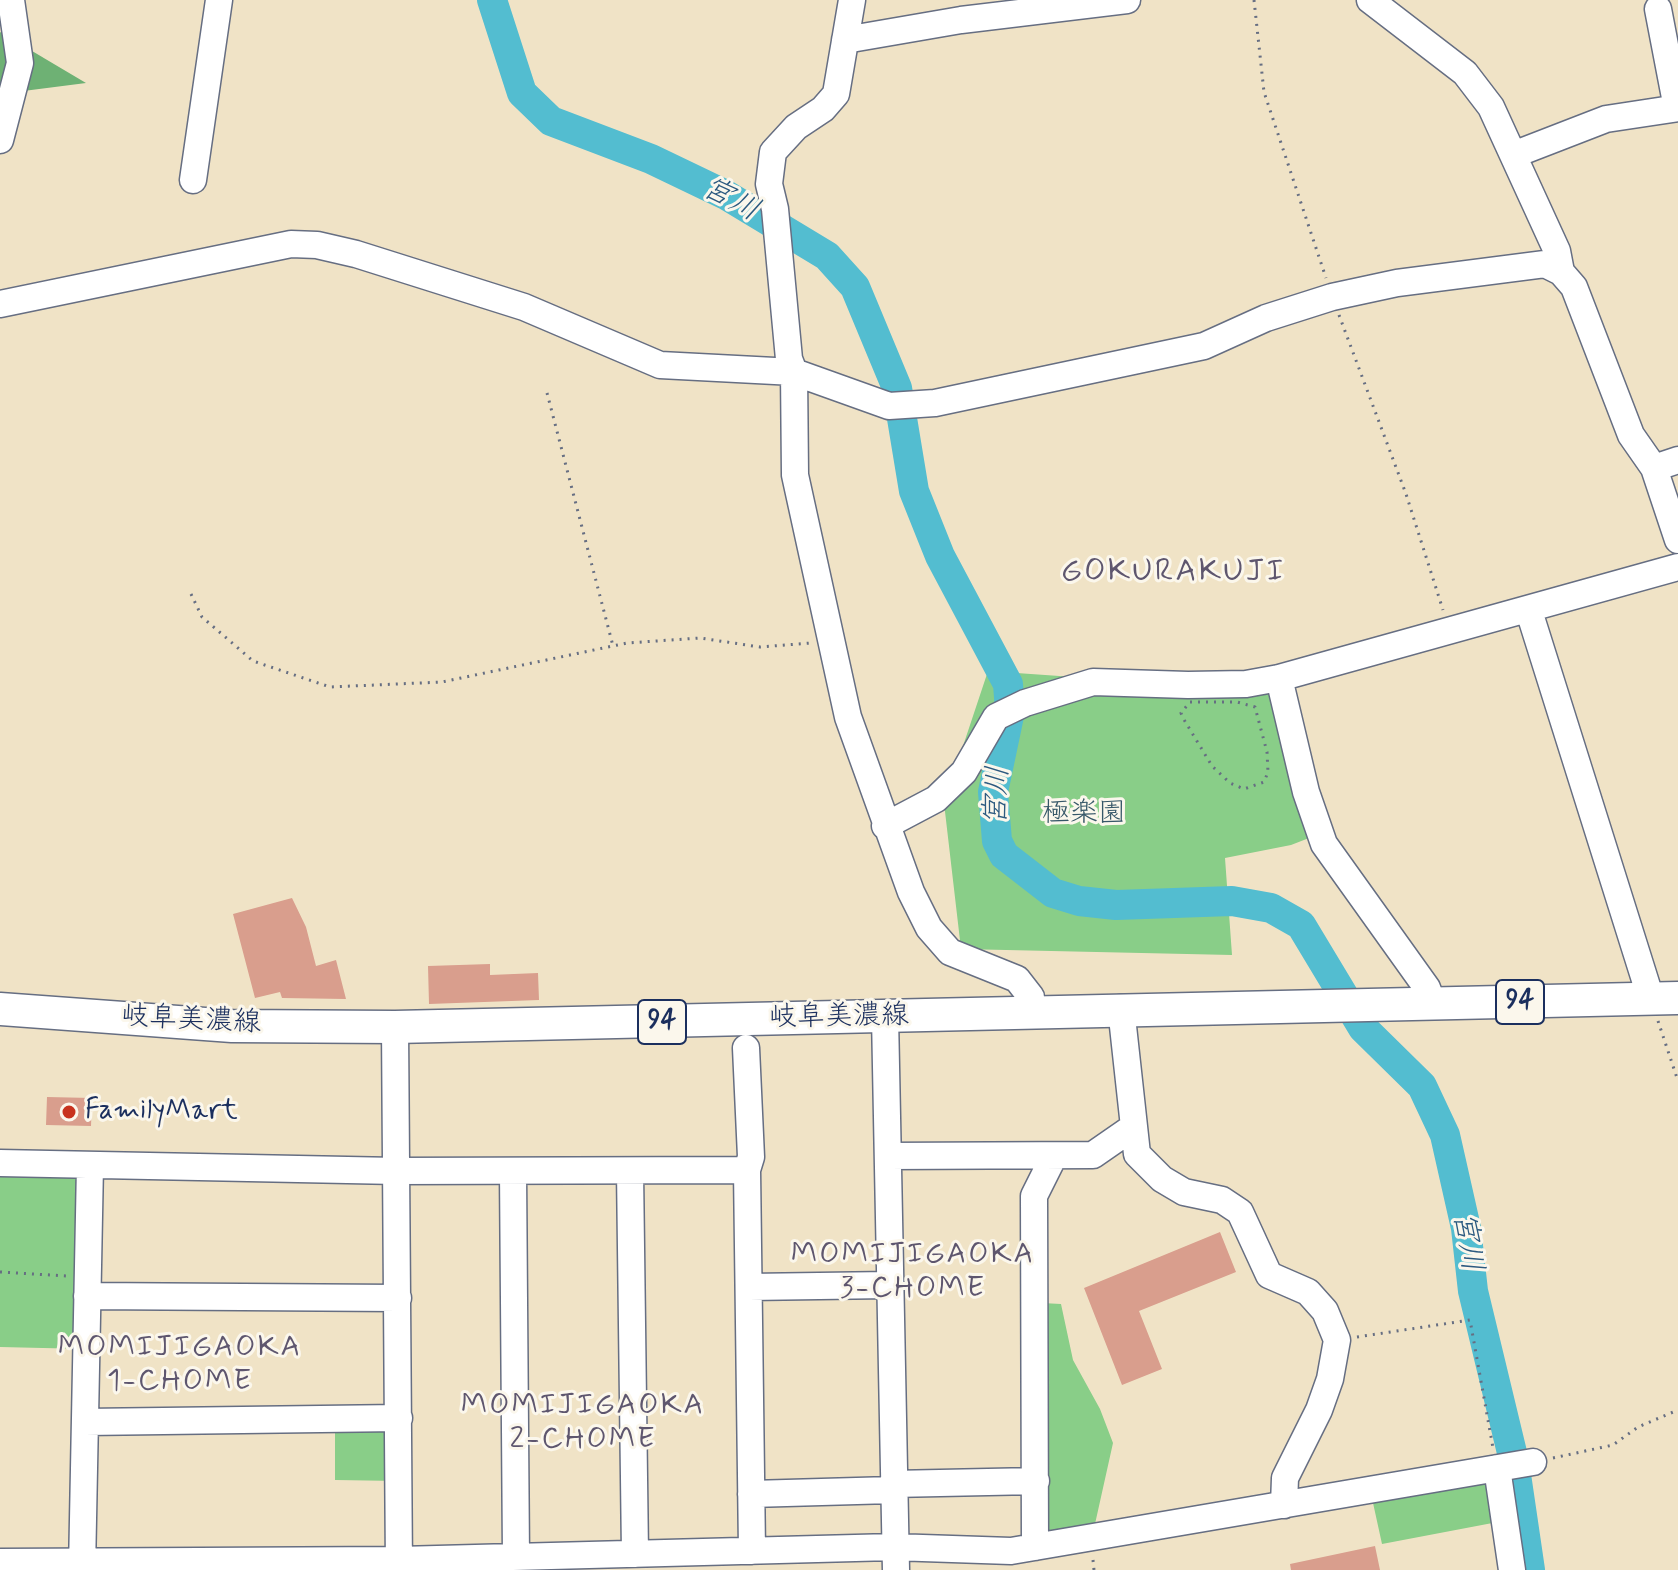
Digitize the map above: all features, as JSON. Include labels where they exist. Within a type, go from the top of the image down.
[{"type":"main road","name":"岐阜美濃線","points":[[0,1009],[232,1026],[395,1027],[1030,1014],[1121,1008],[1324,1007],[1664,998]]},
{"type":"street","points":[[0,134],[20,63],[11,0]]},
{"type":"street","points":[[193,180],[219,0]]},
{"type":"street","points":[[852,0],[836,94],[823,109],[796,127],[773,152],[769,184],[775,209],[789,359],[794,372],[795,475],[848,717],[885,826],[929,928],[950,952],[1017,979],[1031,997],[1030,1014]]},
{"type":"street","points":[[845,40],[961,20],[1127,0]]},
{"type":"street","points":[[1370,0],[1465,73],[1491,107],[1557,251],[1561,272]]},
{"type":"street","points":[[1513,155],[1606,119],[1677,108],[1658,9]]},
{"type":"street","points":[[0,304],[291,244],[317,245],[356,254],[524,307],[660,365],[794,372],[889,406],[935,403],[1204,346],[1266,318],[1332,297],[1397,283],[1545,264],[1561,272],[1574,287],[1631,435],[1666,464],[1678,540]]},
{"type":"street","points":[[885,826],[936,799],[964,772],[996,717],[1025,703],[1093,682],[1160,686],[1246,684],[1279,678],[1529,611],[1678,567]]},
{"type":"street","points":[[1529,611],[1664,998]]},
{"type":"street","points":[[1279,678],[1306,792],[1324,844],[1427,988],[1433,1004]]},
{"type":"street","points":[[1121,1008],[1137,1154],[1162,1179],[1184,1192],[1222,1200],[1240,1212],[1269,1275],[1308,1292],[1325,1311],[1337,1340],[1337,1355],[1323,1400],[1285,1478],[1284,1505]]},
{"type":"street","points":[[885,1016],[894,1559]]},
{"type":"street","points":[[395,1027],[399,1565]]},
{"type":"street","points":[[746,1048],[751,1157],[747,1170],[752,1551]]},
{"type":"street","points":[[888,1156],[1093,1155],[1132,1128]]},
{"type":"street","points":[[1035,1547],[1034,1196],[1054,1156]]},
{"type":"street","points":[[0,1163],[397,1171],[747,1170]]},
{"type":"street","points":[[82,1566],[90,1165]]},
{"type":"street","points":[[630,1171],[635,1554]]},
{"type":"street","points":[[513,1172],[516,1557]]},
{"type":"street","points":[[749,1287],[889,1285]]},
{"type":"street","points":[[87,1296],[398,1298]]},
{"type":"street","points":[[85,1422],[399,1418]]},
{"type":"street","points":[[0,1562],[82,1566],[399,1565],[516,1557],[635,1554],[691,1561],[752,1551],[815,1560],[894,1559],[1035,1547],[1533,1462]]},
{"type":"street","points":[[1501,1468],[1512,1570]]},
{"type":"street","points":[[751,1494],[1036,1481]]},
{"type":"path","points":[[1254,0],[1264,92],[1332,297],[1406,494],[1450,632]]},
{"type":"path","points":[[547,393],[613,646]]},
{"type":"path","points":[[191,594],[202,617],[253,661],[330,687],[442,682],[613,646],[700,638],[760,647],[831,642]]},
{"type":"path","points":[[1190,702],[1237,702],[1255,707],[1266,745],[1268,772],[1264,782],[1244,789],[1230,783],[1212,766],[1181,713],[1190,702]]},
{"type":"path","points":[[1664,998],[1678,1081]]},
{"type":"path","points":[[0,1272],[67,1276],[68,1262]]},
{"type":"path","points":[[1337,1340],[1470,1320],[1501,1468]]},
{"type":"path","points":[[1533,1462],[1613,1445],[1638,1427],[1678,1410]]},
{"type":"green space","points":[[0,32],[86,83],[0,94]]},
{"type":"green space","name":"極楽園","points":[[988,671],[1188,685],[1279,678],[1322,833],[1291,845],[1225,858],[1232,955],[961,949],[944,803]]},
{"type":"green space","points":[[0,1163],[90,1165],[86,1349],[0,1347]]},
{"type":"green space","points":[[1042,1303],[1061,1304],[1073,1360],[1100,1409],[1113,1443],[1095,1524],[1047,1532]]},
{"type":"green space","points":[[399,1418],[399,1481],[335,1480],[335,1419]]},
{"type":"green space","points":[[1495,1457],[1503,1521],[1382,1544],[1368,1480]]},
{"type":"building","points":[[292,898],[306,927],[316,966],[336,960],[346,999],[282,998],[280,992],[255,998],[233,914]]},
{"type":"building","points":[[490,964],[490,975],[538,973],[539,1000],[429,1004],[428,966]]},
{"type":"building","name":"FamilyMart","points":[[47,1097],[92,1098],[91,1126],[46,1125]]},
{"type":"building","points":[[1220,1232],[1236,1272],[1139,1311],[1162,1369],[1122,1385],[1084,1288]]},
{"type":"building","points":[[1375,1546],[1380,1570],[1291,1570],[1290,1564]]},
{"type":"waterway","name":"宮川","points":[[492,0],[522,93],[551,121],[651,159],[726,195],[827,256],[855,287],[897,388],[914,491],[940,556],[1008,684],[1010,711],[993,792],[997,841],[1004,855],[1053,893],[1079,901],[1116,905],[1232,901],[1271,908],[1301,925],[1363,1028],[1422,1086],[1445,1135],[1466,1228],[1473,1291],[1514,1461],[1530,1570]]},
{"type":"place","name":"FamilyMart","points":[[69,1112]]},
{"type":"district","name":"GOKURAKUJI","points":[[1173,573]]},
{"type":"district","name":"MOMIJIGAOKA 3-CHOME","points":[[913,1273]]},
{"type":"district","name":"MOMIJIGAOKA 1-CHOME","points":[[180,1366]]},
{"type":"district","name":"MOMIJIGAOKA 2-CHOME","points":[[583,1424]]}]
